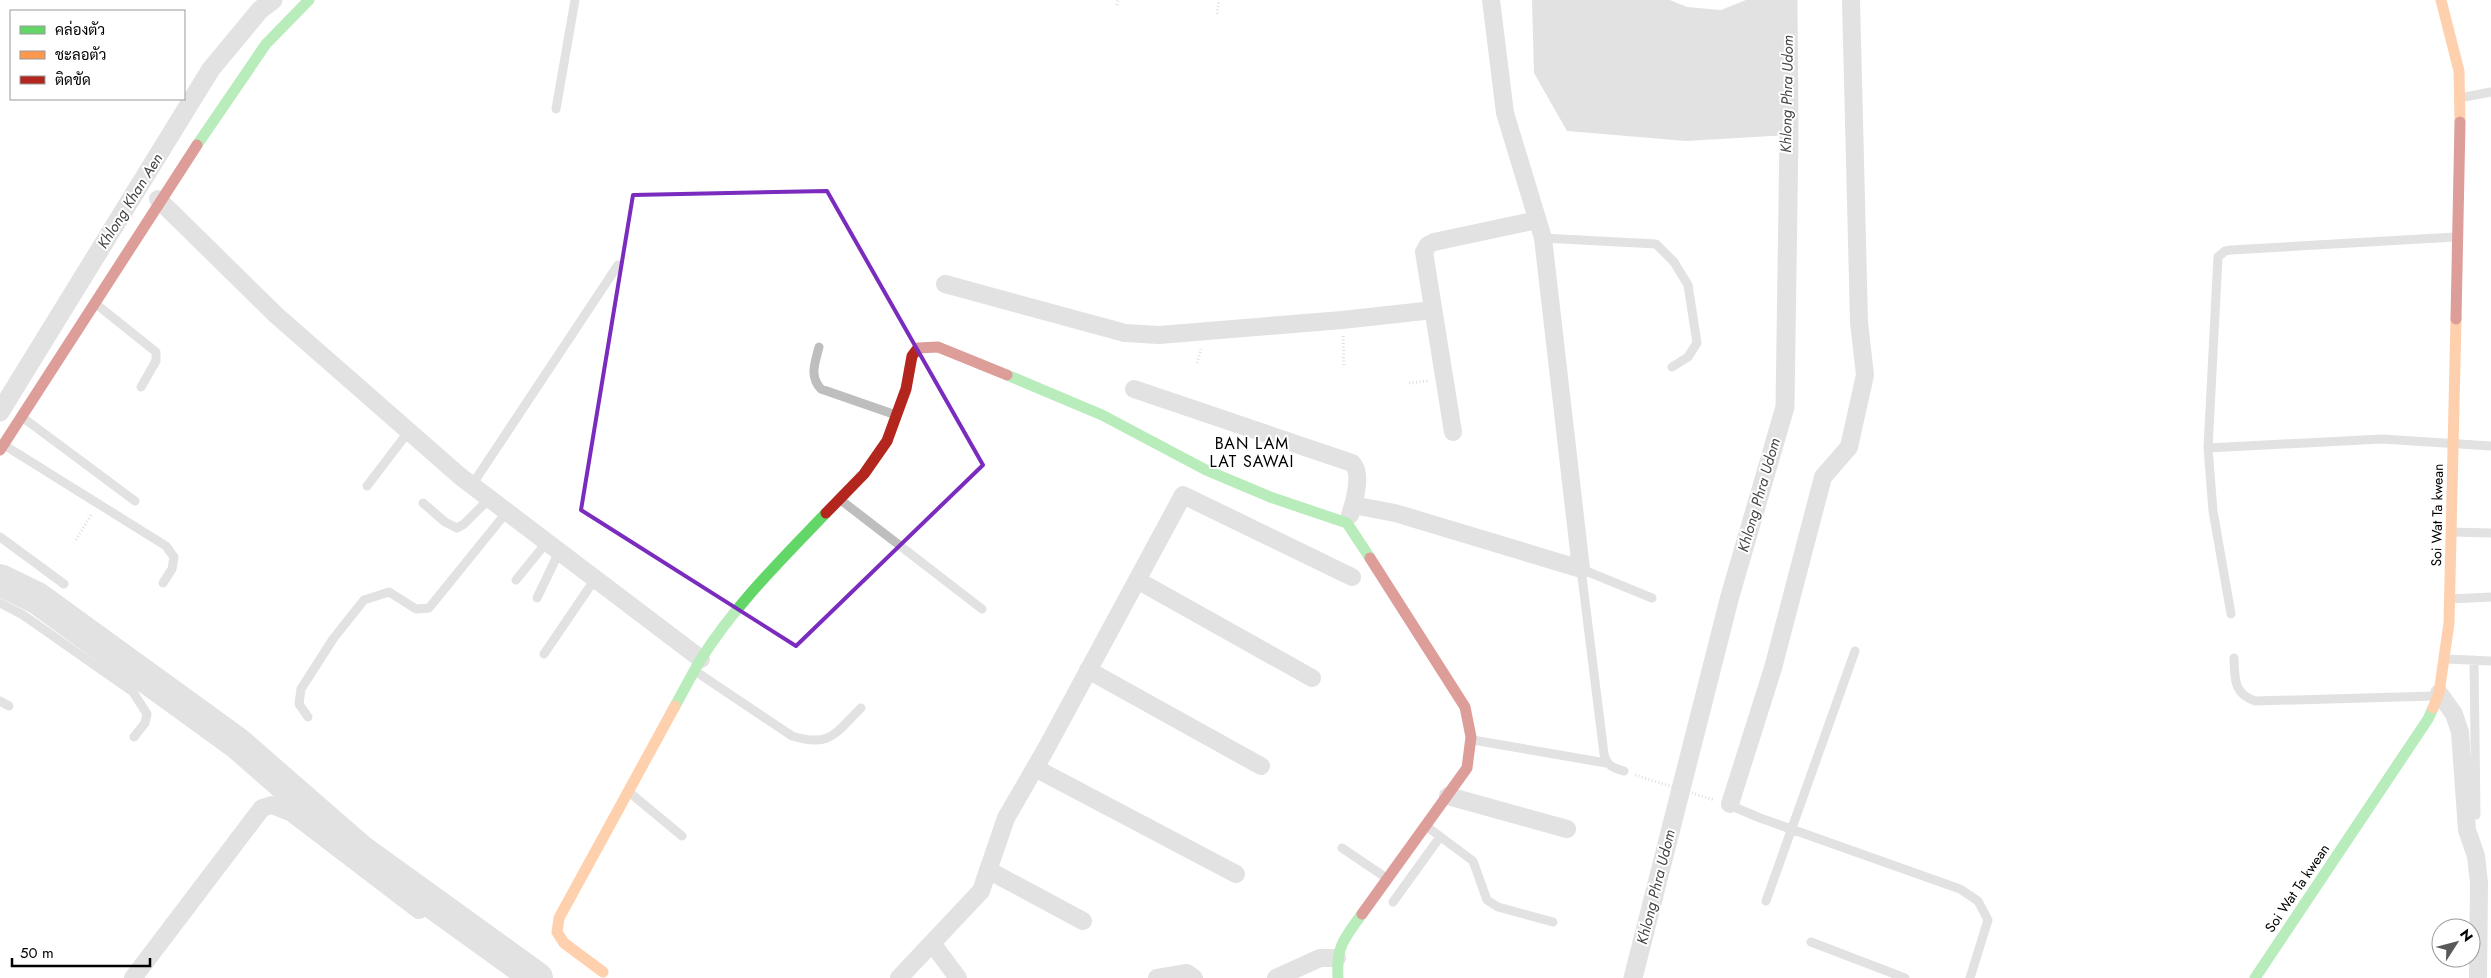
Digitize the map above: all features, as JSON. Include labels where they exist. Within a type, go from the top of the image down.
[{"type":"street","points":[[2,448],[158,199],[249,69],[295,11],[309,0]]},
{"type":"street","points":[[1353,505],[1395,513],[1581,569],[1544,238],[1505,113],[1491,0]]},
{"type":"street","points":[[1727,804],[1773,668],[1823,477],[1850,447],[1865,375],[1859,322],[1851,0]]},
{"type":"street","name":"Soi Wat Ta kwean","points":[[2255,978],[2428,719],[2438,694],[2449,623],[2450,599],[2460,98],[2459,71],[2441,0]]},
{"type":"street","points":[[158,199],[276,315],[472,486],[594,579],[698,665]]},
{"type":"street","points":[[1453,432],[1424,252],[1428,245],[1537,220]]},
{"type":"street","points":[[945,284],[1125,333],[1159,335],[1342,320],[1433,310]]},
{"type":"street","points":[[603,972],[564,943],[557,932],[559,918],[698,665],[727,622],[778,563],[864,474],[887,441],[906,389],[912,356],[918,348],[938,347],[1102,415],[1206,470],[1270,498],[1347,523],[1465,707],[1471,727],[1472,740],[1467,768],[1343,940],[1337,958],[1338,978]]},
{"type":"street","points":[[1134,389],[1352,463],[1357,471],[1353,505],[1347,523]]},
{"type":"street","points":[[898,978],[981,891],[1006,818],[1183,495],[1352,577]]},
{"type":"street","points":[[1137,580],[1312,678]]},
{"type":"street","points":[[1088,670],[1261,766]]},
{"type":"street","points":[[2438,694],[2454,714],[2460,732],[2467,830],[2476,856],[2479,883],[2478,978]]},
{"type":"street","points":[[1034,768],[1236,874]]},
{"type":"street","points":[[1448,796],[1567,829]]},
{"type":"street","points":[[133,978],[262,808],[272,805],[292,813],[419,910]]},
{"type":"street","points":[[988,870],[1082,921]]},
{"type":"street","points":[[932,943],[958,978]]},
{"type":"street","points":[[1276,978],[1320,958],[1337,958]]},
{"type":"street","points":[[1158,978],[1187,973],[1194,978]]},
{"type":"lane","points":[[556,109],[575,0]]},
{"type":"lane","points":[[2460,98],[2491,92]]},
{"type":"lane","points":[[2231,614],[2213,511],[2208,448],[2218,257],[2225,251],[2231,250],[2458,237]]},
{"type":"lane","points":[[1544,238],[1656,244],[1674,262],[1688,285],[1697,342],[1688,357],[1672,367]]},
{"type":"lane","points":[[472,486],[618,265]]},
{"type":"lane","points":[[93,303],[156,352],[156,361],[141,387]]},
{"type":"lane","points":[[819,347],[813,371],[815,383],[820,389],[896,415]]},
{"type":"lane","points":[[22,417],[136,501]]},
{"type":"lane","points":[[367,486],[409,431]]},
{"type":"lane","points":[[2208,448],[2382,440],[2491,446]]},
{"type":"lane","points":[[2,448],[98,503],[166,546],[174,557],[172,570],[163,583]]},
{"type":"lane","points":[[423,503],[446,522],[457,528],[464,524],[489,499]]},
{"type":"lane","points":[[840,499],[982,609]]},
{"type":"lane","points":[[308,717],[299,704],[301,689],[333,639],[364,600],[389,592],[416,610],[429,608],[506,512]]},
{"type":"lane","points":[[2452,532],[2491,533]]},
{"type":"lane","points":[[0,537],[64,584]]},
{"type":"lane","points":[[516,580],[553,547]]},
{"type":"lane","points":[[538,598],[553,547]]},
{"type":"lane","points":[[1606,762],[1581,569],[1652,598]]},
{"type":"lane","points":[[544,654],[594,579]]},
{"type":"lane","points":[[2450,599],[2491,598]]},
{"type":"lane","points":[[0,603],[23,615],[133,692],[147,714],[145,723],[134,737]]},
{"type":"lane","points":[[1766,901],[1855,651]]},
{"type":"lane","points":[[2234,658],[2235,680],[2240,692],[2244,697],[2255,701],[2438,694]]},
{"type":"lane","points":[[2444,658],[2491,661]]},
{"type":"lane","points":[[2474,660],[2476,815]]},
{"type":"lane","points":[[698,665],[792,736],[808,741],[823,741],[834,734],[861,708]]},
{"type":"lane","points":[[0,701],[9,706]]},
{"type":"lane","points":[[1472,740],[1606,762],[1612,768],[1624,771]]},
{"type":"lane","points":[[629,792],[682,836]]},
{"type":"lane","points":[[1727,804],[1760,818],[1960,889],[1978,901],[1988,920],[1970,978]]},
{"type":"lane","points":[[1426,826],[1473,861],[1487,900],[1498,907],[1553,922]]},
{"type":"lane","points":[[1393,902],[1440,837]]},
{"type":"lane","points":[[1342,848],[1387,879]]},
{"type":"lane","points":[[1811,942],[1905,978]]},
{"type":"path","points":[[1117,5],[1118,0]]},
{"type":"path","points":[[1217,14],[1219,0]]},
{"type":"path","points":[[1342,320],[1344,365]]},
{"type":"path","points":[[76,540],[98,503]]},
{"type":"path","points":[[1624,771],[1727,804]]},
{"type":"highlighted area","points":[[827,191],[983,465],[796,646],[581,510],[633,195]]},
{"type":"water","points":[[1532,0],[1670,0],[1687,7],[1721,10],[1746,0],[1788,0],[1789,135],[1686,141],[1567,131],[1534,73]]},
{"type":"waterway","name":"Khlong Khan Aen","points":[[0,412],[211,69],[260,10],[273,0]]},
{"type":"waterway","name":"Khlong Phra Udom","points":[[1633,978],[1730,596],[1785,407],[1789,135],[1788,0]]},
{"type":"waterway","points":[[0,580],[37,598],[237,743],[361,851],[537,978]]},
{"type":"traffic: fast","points":[[197,145],[266,44],[309,0]]},
{"type":"traffic: fast","points":[[1007,375],[1102,415],[1206,470],[1270,497],[1347,523],[1370,558]]},
{"type":"traffic: fast","points":[[675,706],[714,639],[744,601],[826,513]]},
{"type":"traffic: fast","points":[[2255,978],[2428,719],[2433,708]]},
{"type":"traffic: fast","points":[[1338,978],[1338,958],[1342,943],[1362,914]]},
{"type":"traffic: slow","points":[[2441,0],[2459,71],[2460,122]]},
{"type":"traffic: slow","points":[[2433,708],[2439,693],[2449,623],[2456,319]]},
{"type":"traffic: slow","points":[[603,972],[564,943],[557,932],[559,918],[675,706]]},
{"type":"traffic: jam","points":[[2456,319],[2460,122]]},
{"type":"traffic: jam","points":[[0,450],[197,145]]},
{"type":"traffic: jam","points":[[826,513],[864,474],[887,441],[906,389],[912,356],[918,348],[938,347],[1007,375]]},
{"type":"traffic: jam","points":[[1362,914],[1467,768],[1471,737],[1465,707],[1370,558]]},
{"type":"district","name":"BAN LAM LAT SAWAI","points":[[1252,452]]}]
